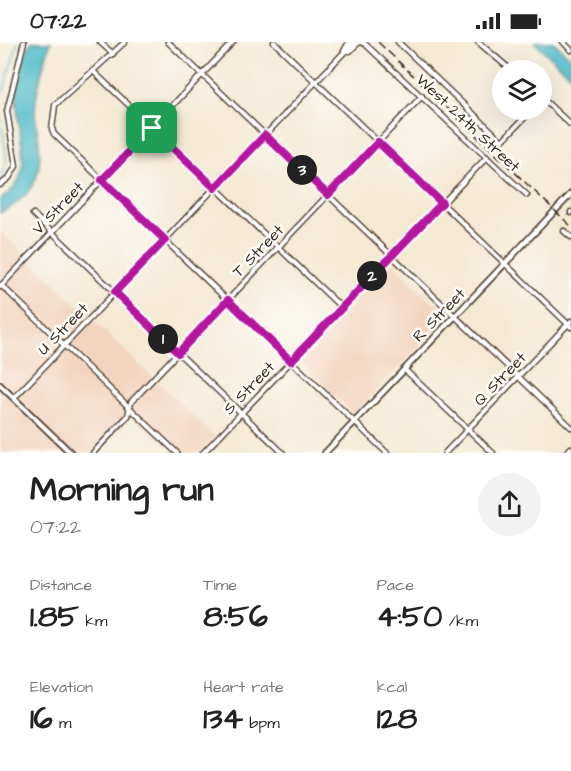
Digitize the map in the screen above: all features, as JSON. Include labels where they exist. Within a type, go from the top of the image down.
[{"type":"street","points":[[0,185],[12,174],[16,162],[7,122],[8,102],[24,42]]},
{"type":"street","points":[[100,42],[113,54]]},
{"type":"street","points":[[125,42],[94,72],[82,78],[52,110],[54,134],[387,453]]},
{"type":"street","points":[[168,42],[571,427]]},
{"type":"street","name":"V Street","points":[[1,286],[233,42]]},
{"type":"street","points":[[274,42],[570,324]]},
{"type":"street","points":[[344,51],[349,42]]},
{"type":"street","name":"U Street","points":[[14,398],[354,42]]},
{"type":"street","name":"West 24th Street","points":[[344,51],[351,51],[359,42],[364,43],[527,195]]},
{"type":"street","points":[[398,42],[502,141],[522,120]]},
{"type":"street","points":[[478,42],[499,60]]},
{"type":"street","points":[[563,42],[571,50]]},
{"type":"street","points":[[94,72],[342,308]]},
{"type":"street","name":"T Street","points":[[93,453],[128,416],[131,402],[422,96]]},
{"type":"street","points":[[2,100],[8,102]]},
{"type":"street","points":[[552,108],[571,125]]},
{"type":"street","name":"S Street","points":[[203,453],[487,157]]},
{"type":"street","name":"R Street","points":[[325,453],[571,194]]},
{"type":"street","points":[[33,214],[283,453]]},
{"type":"street","points":[[564,231],[571,237]]},
{"type":"street","points":[[1,286],[177,453]]},
{"type":"street","name":"Q Street","points":[[446,453],[570,324]]},
{"type":"street","points":[[404,369],[493,453]]},
{"type":"street","points":[[0,385],[71,453]]},
{"type":"street","points":[[566,453],[571,448]]},
{"type":"shaded area","points":[[0,231],[215,437],[199,453],[178,453],[131,417],[97,453],[0,453]]},
{"type":"shaded area","points":[[392,263],[448,317],[353,414],[299,359]]},
{"type":"water","points":[[31,42],[51,42],[37,92],[35,110],[40,154],[39,166],[33,185],[27,193],[0,213],[0,199],[13,189],[20,178],[23,164],[17,91],[22,66]]},
{"type":"water","points":[[534,42],[554,42],[571,58],[571,76]]},
{"type":"waterway","points":[[3,92],[18,42]]},
{"type":"waterway","points":[[0,111],[1,123]]},
{"type":"waterway","points":[[0,177],[7,161],[2,127]]},
{"type":"railway","points":[[378,42],[571,226]]},
{"type":"route","points":[[152,128],[215,188],[265,135],[328,195],[378,142],[442,203],[291,361],[228,300],[178,353],[115,292],[165,240],[102,180],[152,128]]}]
